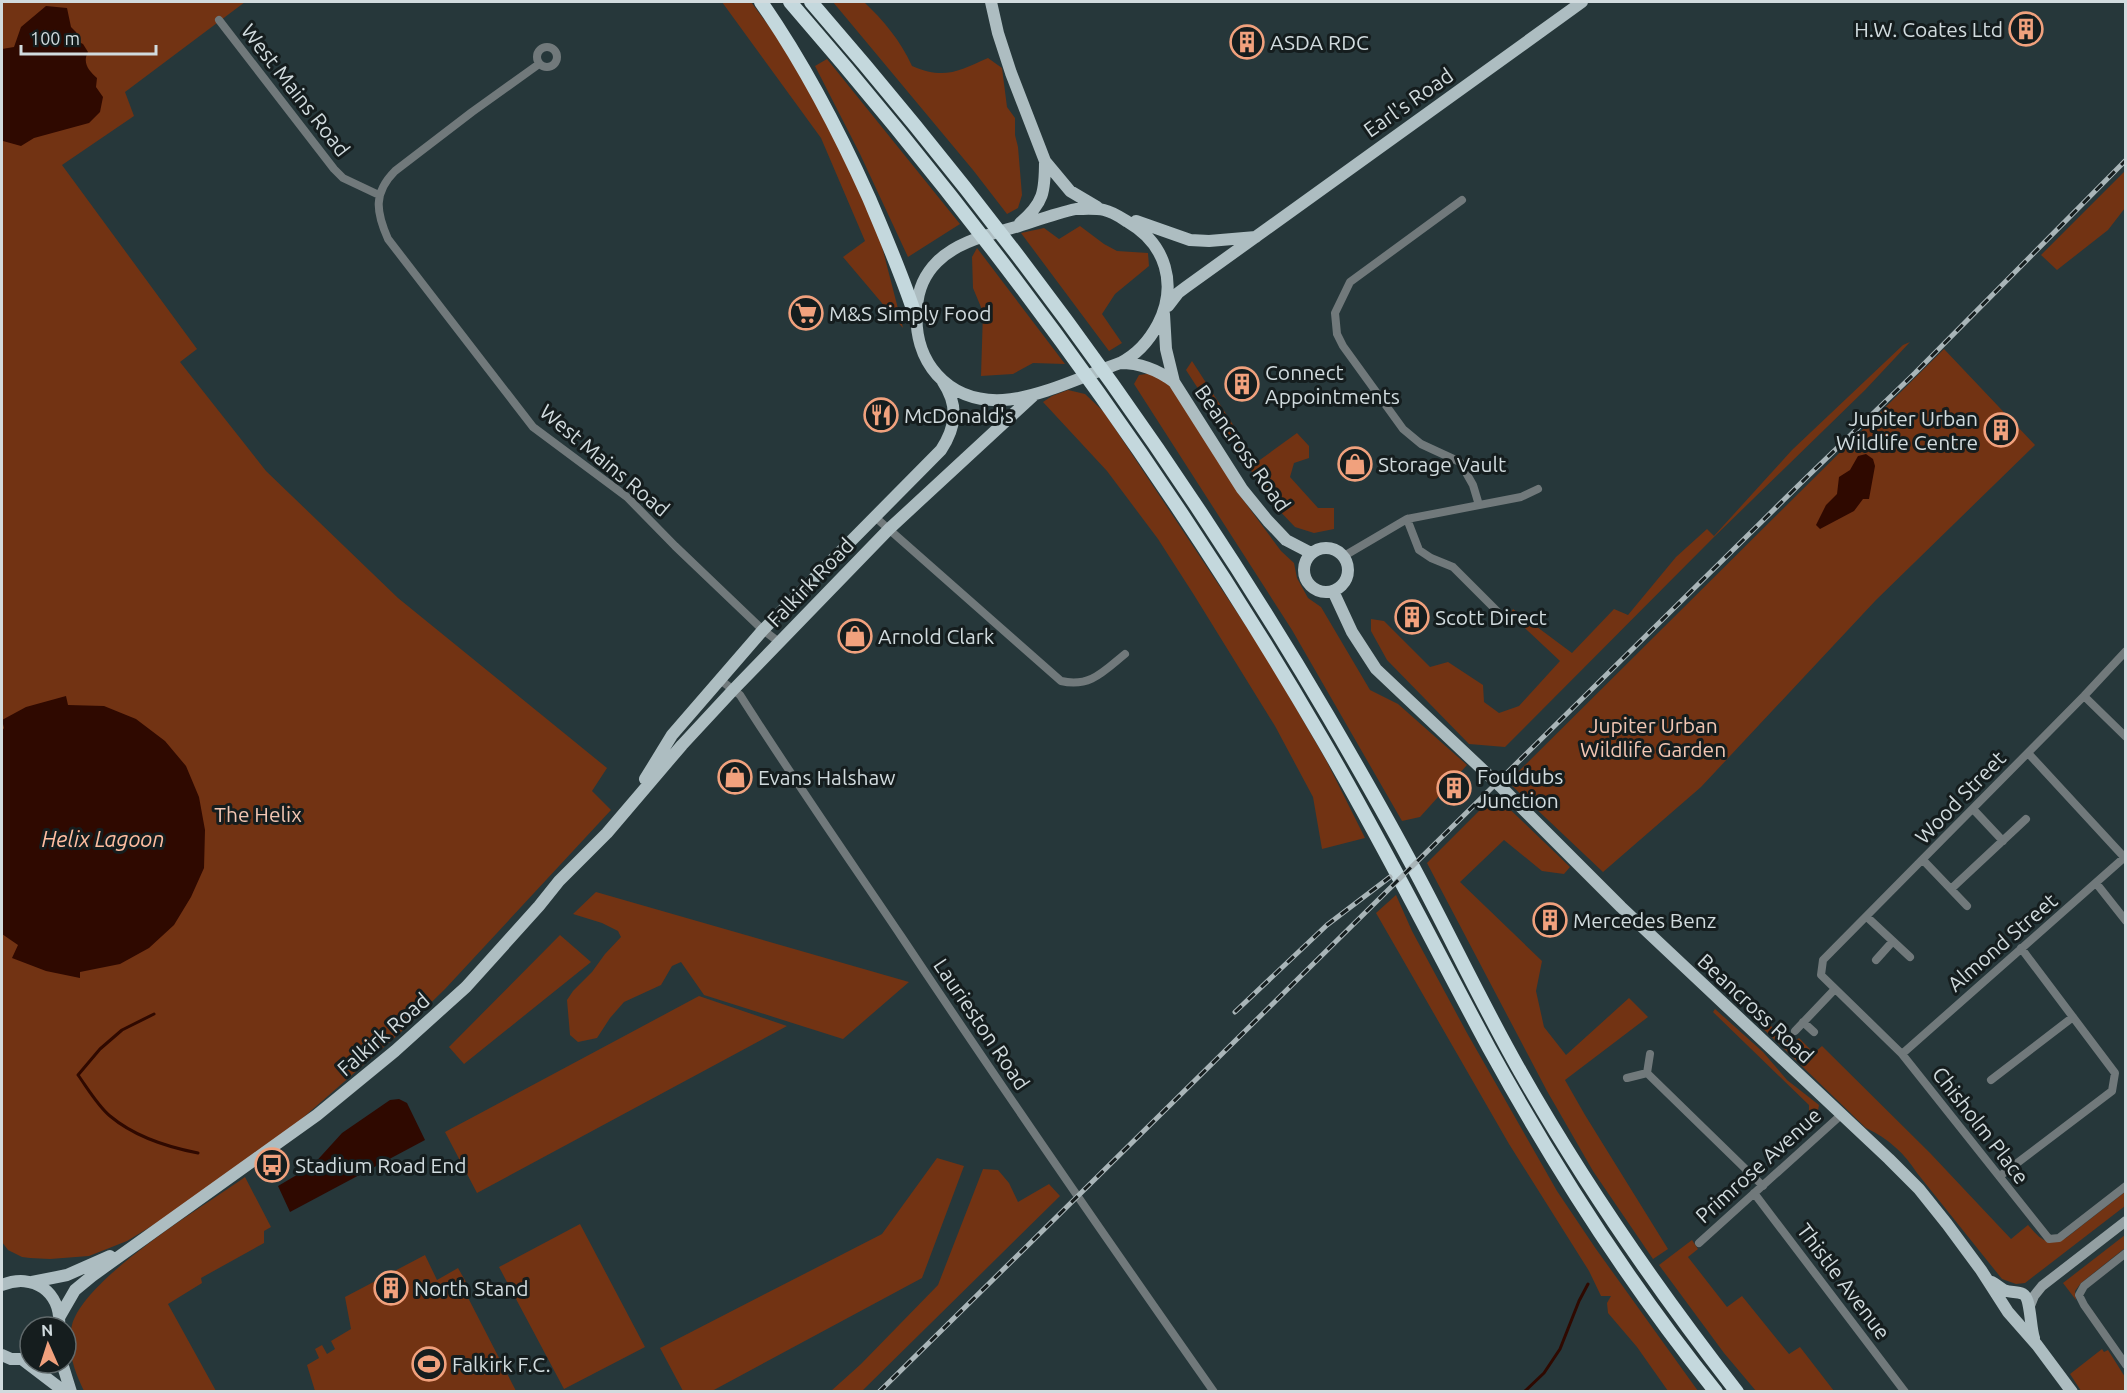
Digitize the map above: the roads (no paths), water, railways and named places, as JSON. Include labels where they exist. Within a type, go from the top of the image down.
[{"type":"highway","points":[[761,2],[808,74],[842,137],[900,272],[916,318]]},
{"type":"highway","points":[[790,2],[892,121],[954,199],[1106,403],[1205,550],[1290,684],[1376,833],[1485,1040],[1552,1156],[1634,1282],[1716,1392]]},
{"type":"highway","points":[[811,2],[908,115],[969,191],[1114,386],[1175,475],[1279,637],[1391,826],[1512,1056],[1564,1146],[1648,1274],[1737,1392]]},
{"type":"main road","points":[[991,2],[1011,73],[1045,161],[1070,191],[1089,204],[1109,212]]},
{"type":"main road","name":"Earl's Road","points":[[1120,363],[1143,347],[1178,293],[1259,236],[1394,135],[1582,2]]},
{"type":"main road","points":[[1016,227],[1031,214],[1040,201],[1045,181],[1045,161]]},
{"type":"main road","points":[[1109,212],[1076,209],[969,240],[934,264],[921,284],[916,318],[918,342],[923,355],[942,380],[962,393],[986,399],[1003,400],[1035,394],[1120,363]]},
{"type":"main road","name":"Earl's Road","points":[[1109,212],[1190,240],[1219,241],[1259,236]]},
{"type":"main road","name":"Beancross Road","points":[[1109,212],[1142,230],[1158,250],[1167,280],[1168,299],[1164,312],[1166,351],[1174,382],[1242,489],[1286,540],[1311,554]]},
{"type":"main road","name":"Beancross Road","points":[[1120,363],[1150,368],[1174,382]]},
{"type":"main road","name":"Falkirk Road","points":[[626,810],[672,735],[719,679],[763,630],[941,450],[952,429],[953,409],[948,389],[942,380]]},
{"type":"main road","name":"Falkirk Road","points":[[62,1315],[75,1290],[130,1248],[242,1171],[308,1122],[395,1051],[466,987],[559,881],[607,833],[682,745],[779,642],[889,529],[1035,394]]},
{"type":"main road","points":[[1329,548],[1344,556],[1348,563],[1348,578],[1344,584],[1333,591],[1319,591],[1307,581],[1305,562],[1311,554],[1318,549],[1329,548]]},
{"type":"main road","name":"Beancross Road","points":[[1333,591],[1352,632],[1376,669],[1502,788],[1621,907],[1919,1189],[2072,1392]]},
{"type":"main road","points":[[2042,1286],[2008,1298],[2009,1311],[2022,1316],[2042,1286],[2126,1221]]},
{"type":"main road","name":"Falkirk Road","points":[[15,1280],[32,1282],[67,1275],[130,1248]]},
{"type":"main road","name":"Beancross Road","points":[[1981,1270],[2004,1290],[2018,1293]]},
{"type":"main road","points":[[2,1275],[15,1280]]},
{"type":"main road","points":[[2,1285],[15,1280]]},
{"type":"main road","points":[[32,1282],[51,1295],[57,1305],[58,1315]]},
{"type":"main road","points":[[2018,1293],[2027,1298],[2029,1308]]},
{"type":"main road","name":"Beancross Road","points":[[2029,1308],[2032,1332],[2037,1345]]},
{"type":"main road","points":[[2,1355],[18,1359]]},
{"type":"main road","points":[[47,1375],[65,1392]]},
{"type":"main road","points":[[66,1375],[71,1392]]},
{"type":"street","name":"West Mains Road","points":[[219,20],[334,169],[343,178],[379,195],[381,224],[388,239],[533,428],[627,497],[763,630],[779,642]]},
{"type":"street","points":[[379,195],[384,182],[395,171],[539,64]]},
{"type":"street","points":[[1462,200],[1350,282],[1335,313],[1337,334],[1343,346],[1403,429],[1421,444],[1460,462],[1473,485],[1479,505]]},
{"type":"street","points":[[1344,556],[1407,519],[1521,497],[1538,489]]},
{"type":"street","points":[[875,517],[1061,681],[1082,683],[1094,678],[1125,654]]},
{"type":"street","points":[[1407,519],[1419,550],[1453,567],[1499,613]]},
{"type":"street","name":"Wood Street","points":[[1820,967],[1823,960],[2126,651]]},
{"type":"street","name":"Laurieston Road","points":[[719,679],[740,695],[1097,1226],[1214,1392]]},
{"type":"street","points":[[2084,696],[2125,735]]},
{"type":"street","points":[[2028,753],[2125,856]]},
{"type":"street","points":[[1973,809],[2003,841]]},
{"type":"street","points":[[1951,889],[2026,819]]},
{"type":"street","name":"Almond Street","points":[[1902,1054],[2125,856]]},
{"type":"street","points":[[1923,860],[1967,906]]},
{"type":"street","points":[[2096,883],[2126,921]]},
{"type":"street","points":[[1867,917],[1910,957]]},
{"type":"street","points":[[1876,960],[1893,941]]},
{"type":"street","points":[[2000,1176],[2112,1090],[2115,1073],[2021,948]]},
{"type":"street","name":"Chisholm Place","points":[[1820,967],[1821,975],[1902,1054],[2049,1239],[2059,1238],[2126,1186]]},
{"type":"street","points":[[1795,1031],[1835,989]]},
{"type":"street","points":[[1991,1080],[2073,1017]]},
{"type":"street","points":[[1803,1022],[1814,1032]]},
{"type":"street","points":[[1647,1073],[1650,1054]]},
{"type":"street","points":[[1627,1078],[1647,1073]]},
{"type":"street","points":[[1647,1073],[1762,1186]]},
{"type":"street","name":"Primrose Avenue","points":[[1699,1243],[1841,1115]]},
{"type":"street","name":"Thistle Avenue","points":[[1754,1193],[1905,1392]]},
{"type":"street","points":[[2126,1253],[2080,1291],[2080,1300],[2126,1365]]},
{"type":"water","points":[[46,6],[67,8],[71,27],[76,32],[79,42],[88,52],[87,66],[97,78],[96,87],[103,97],[100,112],[89,123],[34,138],[21,146],[2,142],[2,49],[14,47],[21,27]]},
{"type":"water","points":[[1866,454],[1873,459],[1875,466],[1869,499],[1863,499],[1854,511],[1820,529],[1816,525],[1826,505],[1837,494],[1839,477],[1850,470],[1858,456]]},
{"type":"water","name":"Helix Lagoon","points":[[66,696],[68,705],[104,706],[136,719],[165,741],[186,766],[199,797],[205,830],[204,868],[191,897],[174,925],[149,948],[120,964],[80,972],[80,978],[46,971],[12,958],[18,945],[2,934],[2,731],[4,728],[2,720],[26,707]]},
{"type":"water","points":[[399,1099],[407,1103],[425,1140],[290,1212],[278,1186],[312,1166],[342,1133],[390,1100]]},
{"type":"waterway","points":[[154,1014],[122,1030],[100,1049],[78,1075],[101,1107],[130,1130],[175,1148],[198,1153]]},
{"type":"waterway","points":[[1524,1392],[1544,1373],[1560,1349],[1588,1284]]},
{"type":"railway","points":[[879,1392],[1915,373],[2126,160]]},
{"type":"railway","points":[[1235,1012],[1327,925],[1390,877]]},
{"type":"place","name":"H.W. Coates Ltd","points":[[2026,29]]},
{"type":"place","name":"ASDA RDC","points":[[1247,42]]},
{"type":"place","name":"M&S Simply Food","points":[[806,313]]},
{"type":"place","name":"Connect Appointments","points":[[1242,384]]},
{"type":"place","name":"McDonald's","points":[[881,415]]},
{"type":"place","name":"Jupiter Urban Wildlife Centre","points":[[2001,430]]},
{"type":"place","name":"Storage Vault","points":[[1355,464]]},
{"type":"place","name":"Scott Direct","points":[[1412,617]]},
{"type":"place","name":"Arnold Clark","points":[[855,636]]},
{"type":"place","name":"Evans Halshaw","points":[[735,777]]},
{"type":"place","name":"Fouldubs Junction","points":[[1454,788]]},
{"type":"place","name":"Mercedes Benz","points":[[1550,920]]},
{"type":"place","name":"Stadium Road End","points":[[272,1165]]},
{"type":"place","name":"North Stand","points":[[391,1288]]},
{"type":"place","name":"Falkirk F.C.","points":[[429,1364]]},
{"type":"park label","name":"Jupiter Urban Wildlife Garden","points":[[1653,737]]},
{"type":"park label","name":"The Helix","points":[[258,814]]}]
